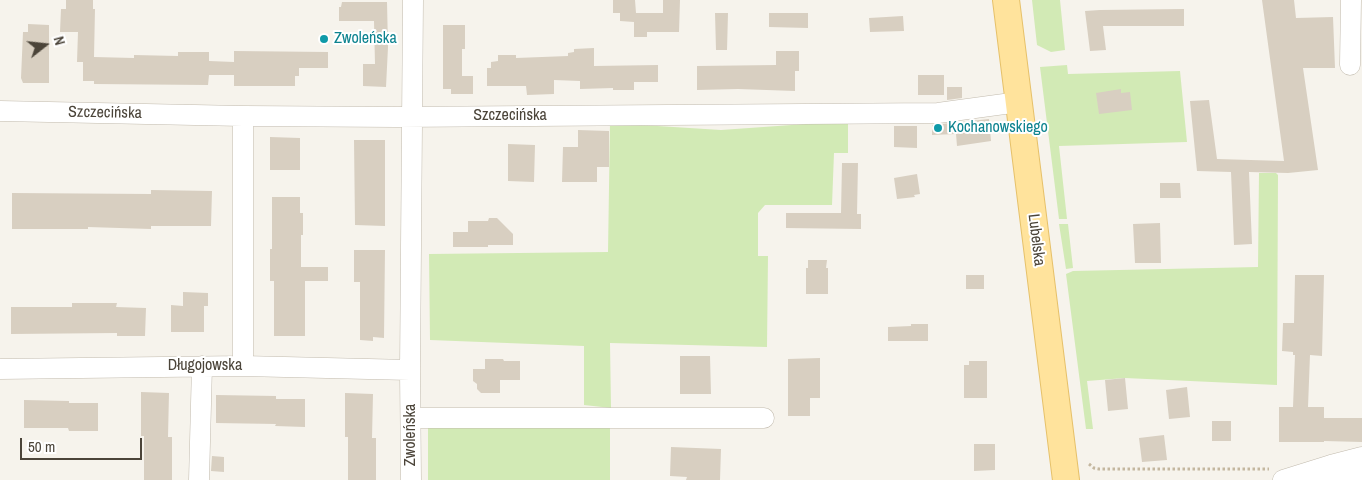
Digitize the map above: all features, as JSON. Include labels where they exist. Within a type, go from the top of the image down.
[{"type":"main road","name":"Lubelska","points":[[1006,0],[1066,480]]},
{"type":"street","name":"Zwoleńska","points":[[411,480],[413,0]]},
{"type":"street","points":[[1350,65],[1351,0]]},
{"type":"street","name":"Szczecińska","points":[[0,110],[243,116],[412,117],[938,113],[1019,102]]},
{"type":"street","points":[[243,116],[243,366]]},
{"type":"street","points":[[199,480],[202,366]]},
{"type":"street","name":"Długojowska","points":[[0,368],[243,366],[410,370]]},
{"type":"street","points":[[411,418],[764,418]]},
{"type":"street","points":[[1280,475],[1362,457]]},
{"type":"street","points":[[1312,480],[1362,475]]},
{"type":"path","points":[[1089,464],[1099,469],[1280,475]]},
{"type":"green space","points":[[1032,0],[1060,0],[1065,50],[1051,52],[1037,45]]},
{"type":"green space","points":[[1067,65],[1068,74],[1180,71],[1187,142],[1059,146],[1067,219],[1059,219],[1040,67]]},
{"type":"green space","points":[[848,121],[848,153],[834,153],[832,205],[765,205],[758,213],[758,256],[768,256],[767,347],[610,343],[611,408],[584,405],[584,346],[430,340],[429,254],[608,252],[610,123],[721,130]]},
{"type":"green space","points":[[1259,173],[1276,173],[1278,175],[1277,385],[1125,378],[1087,381],[1093,429],[1086,429],[1066,274],[1073,271],[1258,267]]},
{"type":"green space","points":[[1059,224],[1068,224],[1073,268],[1066,269]]},
{"type":"green space","points":[[610,425],[610,480],[428,480],[428,427]]},
{"type":"building","points":[[66,0],[93,0],[93,9],[95,9],[94,57],[134,58],[134,55],[178,56],[178,52],[209,52],[209,61],[234,62],[234,51],[328,52],[328,68],[299,68],[299,76],[295,76],[295,86],[234,86],[234,75],[209,75],[208,85],[94,84],[94,81],[83,81],[83,62],[77,62],[78,32],[60,32],[61,9],[66,9]]},
{"type":"building","points":[[613,0],[635,0],[636,13],[663,13],[663,0],[680,0],[679,32],[647,32],[647,37],[634,37],[634,22],[620,21],[620,13],[613,13]]},
{"type":"building","points":[[1262,0],[1294,0],[1296,18],[1333,17],[1335,68],[1303,68],[1318,170],[1288,173],[1249,172],[1252,244],[1234,245],[1231,172],[1197,171],[1190,101],[1209,100],[1217,159],[1284,161]]},
{"type":"building","points":[[342,2],[387,2],[388,47],[386,87],[363,86],[363,64],[375,64],[374,21],[339,21],[339,7],[341,7]]},
{"type":"building","points":[[1184,9],[1184,26],[1103,26],[1106,50],[1090,51],[1085,11]]},
{"type":"building","points":[[715,13],[728,13],[727,50],[716,50]]},
{"type":"building","points":[[769,13],[808,13],[808,28],[769,27]]},
{"type":"building","points":[[903,16],[904,31],[870,32],[869,18]]},
{"type":"building","points":[[28,24],[49,25],[49,83],[23,83],[21,78],[23,32],[28,32]]},
{"type":"building","points":[[443,25],[465,25],[465,49],[462,49],[462,76],[473,76],[473,94],[451,94],[451,89],[443,89]]},
{"type":"building","points":[[594,48],[594,66],[658,65],[658,82],[634,82],[634,90],[613,90],[613,88],[580,89],[580,81],[554,80],[554,94],[527,95],[526,86],[487,86],[487,68],[491,68],[491,62],[498,61],[498,55],[516,55],[516,58],[568,56],[568,53],[574,52],[574,49]]},
{"type":"building","points":[[776,51],[799,51],[799,71],[795,71],[795,91],[697,90],[697,66],[776,65]]},
{"type":"building","points":[[918,75],[944,75],[944,95],[918,95]]},
{"type":"building","points":[[947,87],[962,87],[962,98],[947,100]]},
{"type":"building","points":[[1121,89],[1121,93],[1130,92],[1132,110],[1099,114],[1096,93]]},
{"type":"building","points":[[989,119],[991,141],[957,146],[956,134],[932,135],[932,125]]},
{"type":"building","points":[[894,126],[917,126],[917,148],[894,147]]},
{"type":"building","points":[[578,130],[609,131],[609,167],[597,167],[597,182],[562,182],[563,147],[578,147]]},
{"type":"building","points":[[270,137],[300,138],[300,170],[270,170]]},
{"type":"building","points":[[354,140],[385,140],[385,226],[355,225]]},
{"type":"building","points":[[508,144],[535,145],[534,182],[508,181]]},
{"type":"building","points":[[842,163],[858,163],[857,214],[861,214],[861,229],[786,228],[786,213],[841,213]]},
{"type":"building","points":[[917,174],[920,194],[914,195],[915,197],[897,199],[894,178]]},
{"type":"building","points":[[1160,183],[1180,183],[1181,198],[1160,198]]},
{"type":"building","points":[[151,190],[212,191],[211,226],[151,226],[151,229],[88,227],[88,229],[12,229],[12,193],[151,194]]},
{"type":"building","points":[[272,197],[300,197],[300,213],[303,213],[301,267],[328,267],[328,281],[305,281],[305,336],[274,336],[274,281],[270,281]]},
{"type":"building","points":[[489,218],[497,218],[513,234],[513,245],[453,247],[453,232],[468,232],[468,221],[488,221]]},
{"type":"building","points":[[1160,223],[1161,263],[1135,263],[1133,224]]},
{"type":"building","points":[[354,250],[385,250],[384,338],[373,337],[373,341],[360,340],[360,282],[354,282]]},
{"type":"building","points":[[808,260],[827,260],[828,294],[806,294],[806,268],[808,268]]},
{"type":"building","points":[[966,275],[984,275],[984,289],[966,289]]},
{"type":"building","points":[[1295,275],[1324,275],[1322,356],[1310,355],[1308,407],[1324,407],[1324,418],[1362,418],[1362,442],[1279,442],[1279,407],[1293,407],[1295,355],[1293,355],[1293,352],[1282,351],[1283,323],[1294,323]]},
{"type":"building","points":[[183,292],[208,293],[208,306],[204,306],[204,332],[171,332],[171,305],[183,306]]},
{"type":"building","points":[[72,303],[117,303],[116,307],[146,308],[145,336],[117,336],[117,333],[11,334],[11,307],[72,307]]},
{"type":"building","points":[[911,324],[928,324],[928,341],[888,341],[888,327],[911,326]]},
{"type":"building","points":[[680,356],[710,356],[711,394],[680,394]]},
{"type":"building","points":[[820,358],[820,398],[810,398],[810,416],[788,416],[788,359]]},
{"type":"building","points":[[485,359],[520,361],[520,380],[500,380],[500,393],[481,393],[477,389],[477,384],[473,381],[473,369],[485,369]]},
{"type":"building","points":[[969,361],[987,361],[987,398],[964,398],[964,365],[969,365]]},
{"type":"building","points":[[1125,378],[1128,409],[1108,411],[1105,380]]},
{"type":"building","points":[[1187,387],[1190,417],[1169,419],[1166,390]]},
{"type":"building","points":[[141,392],[169,393],[168,437],[172,437],[172,480],[144,480]]},
{"type":"building","points":[[345,393],[373,394],[372,438],[376,438],[376,480],[348,480],[348,437],[345,437]]},
{"type":"building","points":[[216,395],[276,396],[276,399],[305,399],[305,427],[275,426],[276,424],[216,423]]},
{"type":"building","points":[[24,400],[98,403],[98,431],[69,431],[68,428],[24,428]]},
{"type":"building","points":[[1212,421],[1231,421],[1231,441],[1212,441]]},
{"type":"building","points":[[1164,435],[1167,460],[1142,462],[1139,438]]},
{"type":"building","points":[[974,444],[995,444],[995,470],[974,471]]},
{"type":"building","points":[[671,447],[721,449],[720,480],[686,480],[687,477],[670,476]]},
{"type":"building","points":[[212,456],[224,457],[224,472],[211,471]]},
{"type":"place","name":"Zwoleńska","points":[[324,39]]},
{"type":"place","name":"Kochanowskiego","points":[[938,128]]}]
